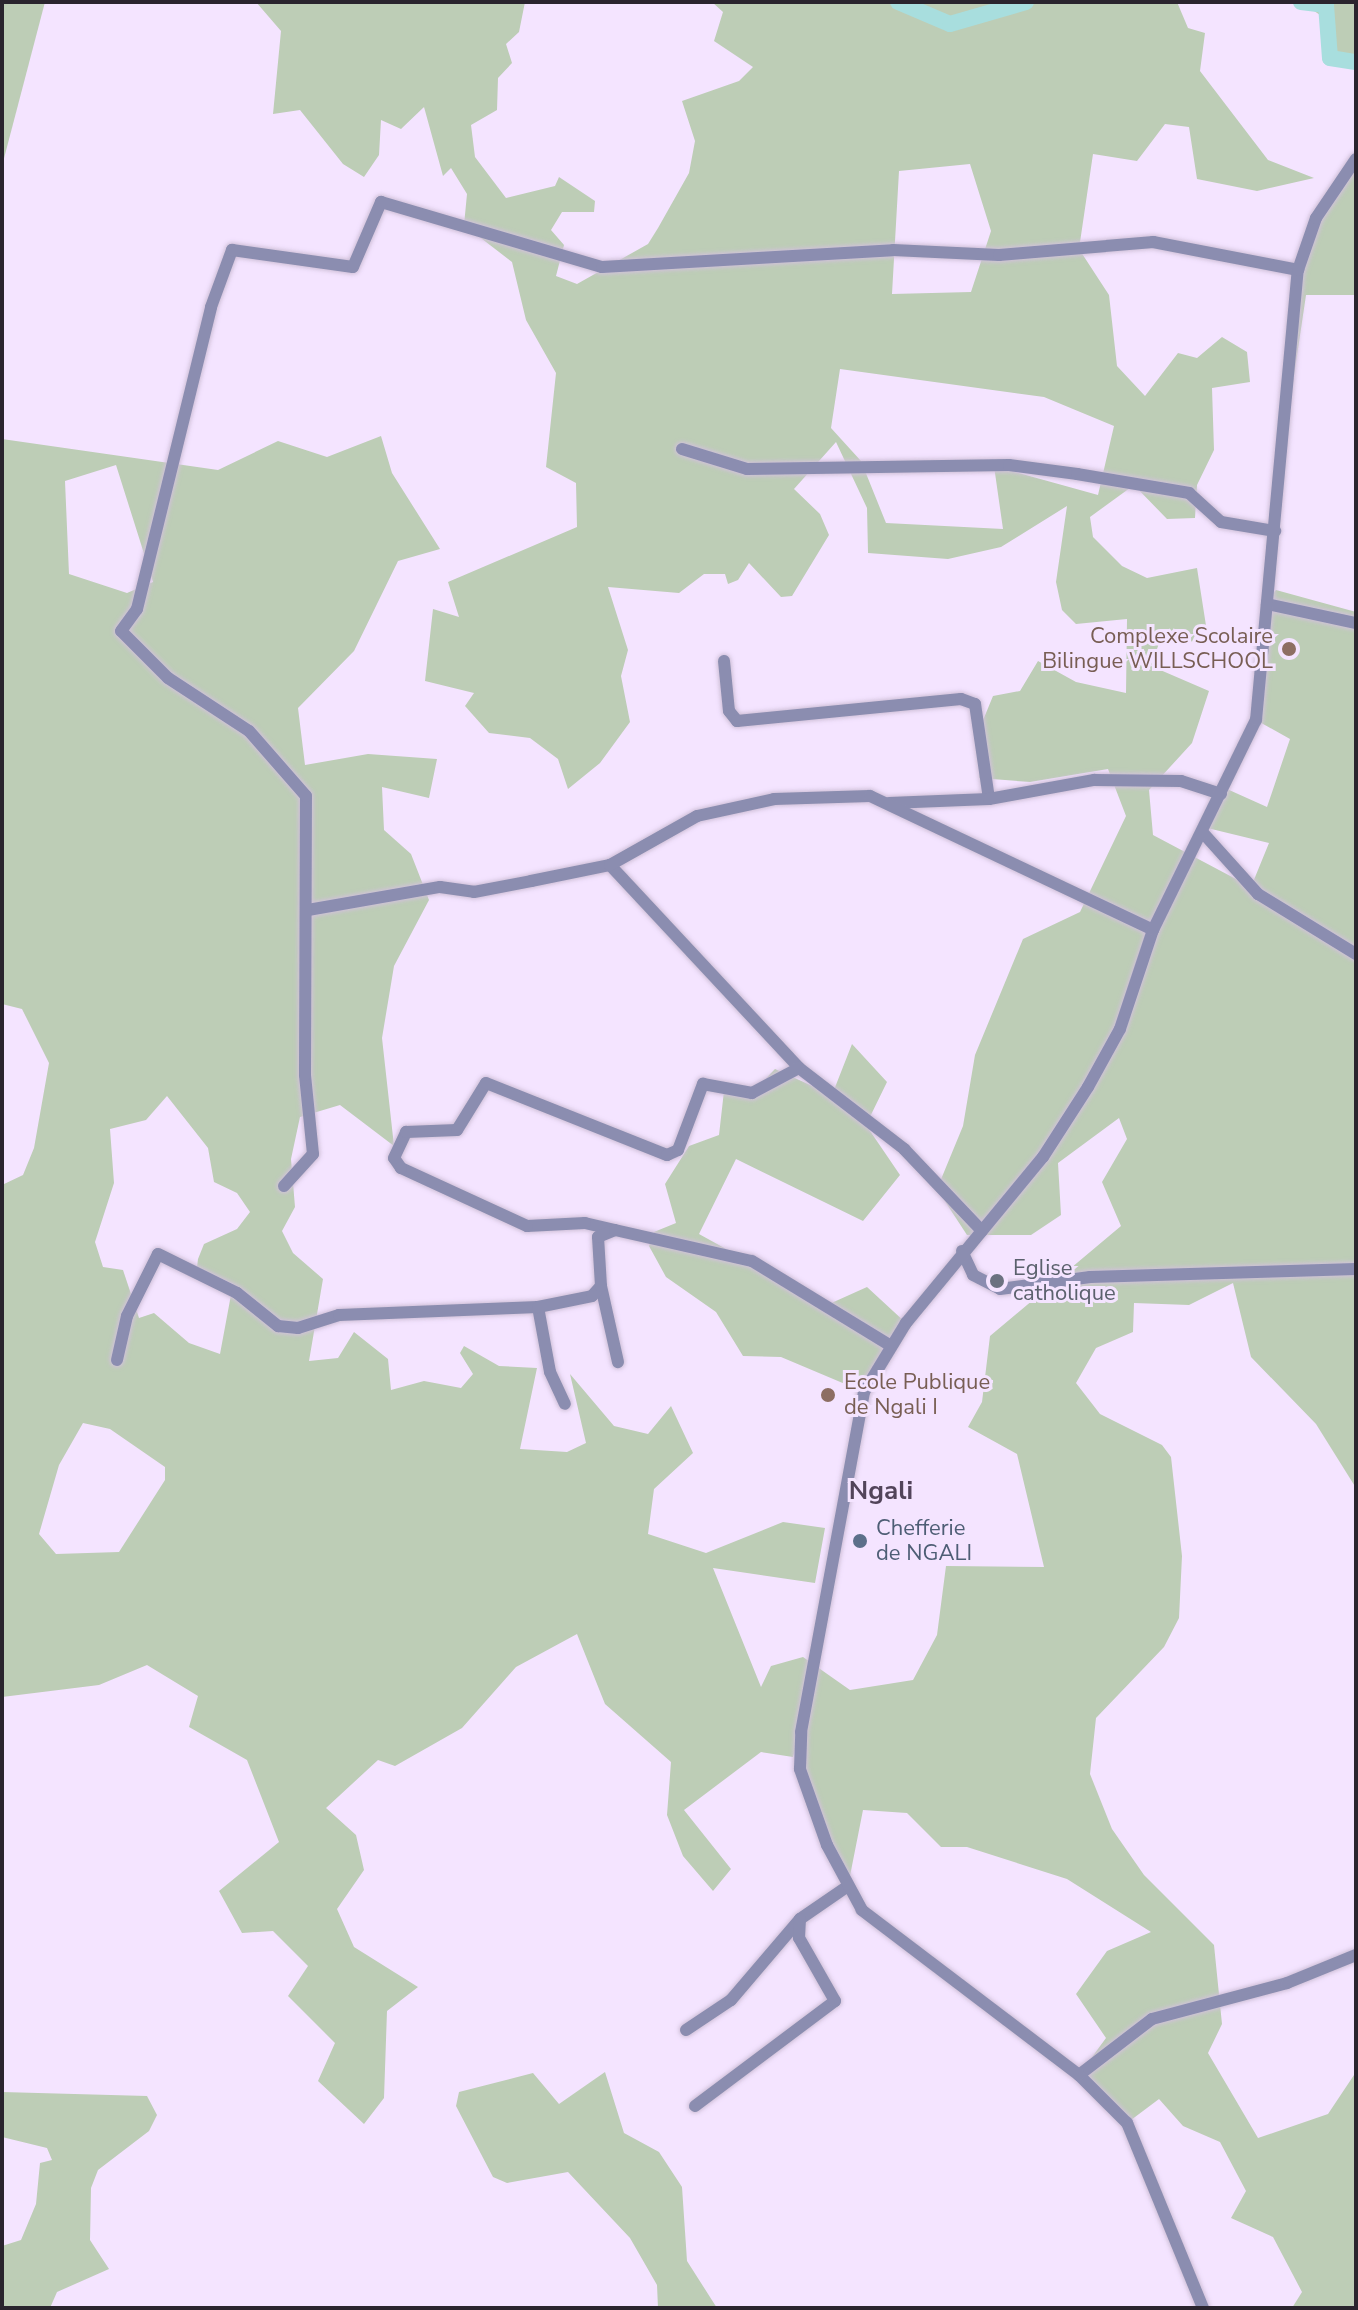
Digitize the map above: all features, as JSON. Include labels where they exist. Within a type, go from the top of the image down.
[{"type":"street","points":[[1203,2308],[1127,2123],[1079,2075],[862,1910],[848,1886],[800,1769],[801,1732],[864,1392],[891,1346],[962,1251],[982,1231],[1088,1087],[1120,1029],[1153,930],[1204,834],[1256,720],[1298,270],[1316,218],[1356,159]]},
{"type":"street","points":[[284,1186],[313,1154],[305,1075],[308,910],[306,796],[292,773],[249,731],[168,678],[121,631],[137,609],[211,307],[232,250],[353,267],[381,202],[602,267],[893,250],[999,255],[1153,242],[1298,270]]},
{"type":"street","points":[[682,449],[747,469],[1050,471],[1189,493],[1221,522],[1275,531]]},
{"type":"street","points":[[1267,604],[1356,623]]},
{"type":"street","points":[[724,661],[729,711],[737,721],[961,699],[975,704],[989,799]]},
{"type":"street","points":[[887,803],[989,799],[1094,780],[1181,781],[1221,794]]},
{"type":"street","points":[[308,910],[440,887],[474,892],[610,865],[697,816],[774,799],[870,796],[1153,930]]},
{"type":"street","points":[[1204,834],[1258,894],[1356,954]]},
{"type":"street","points":[[610,865],[799,1068],[904,1149],[982,1231]]},
{"type":"street","points":[[799,1068],[752,1093],[703,1084],[678,1150],[667,1155],[486,1083],[457,1130],[406,1132],[394,1158],[401,1168],[527,1226],[585,1223],[752,1261],[891,1346]]},
{"type":"street","points":[[615,1230],[598,1237],[601,1286],[618,1362]]},
{"type":"street","points":[[962,1251],[973,1275],[1000,1289],[1103,1276],[1356,1269]]},
{"type":"street","points":[[117,1360],[127,1316],[158,1254],[237,1293],[278,1326],[339,1315],[538,1307],[592,1296],[601,1286]]},
{"type":"street","points":[[538,1307],[550,1372],[565,1404]]},
{"type":"street","points":[[686,2030],[731,2000],[800,1919],[848,1886]]},
{"type":"street","points":[[695,2106],[835,2001],[799,1938],[800,1919]]},
{"type":"street","points":[[1079,2075],[1152,2019],[1287,1983],[1356,1955]]},
{"type":"green space","points":[[2,2],[45,2],[2,166]]},
{"type":"green space","points":[[256,2],[525,2],[519,32],[506,44],[512,63],[498,78],[497,110],[471,125],[475,157],[506,198],[555,186],[559,177],[595,201],[594,212],[562,212],[551,230],[564,245],[556,276],[577,284],[648,244],[658,228],[689,173],[695,141],[682,101],[739,81],[753,67],[714,41],[723,12],[712,2],[1177,2],[1188,28],[1205,33],[1200,71],[1268,160],[1314,178],[1257,191],[1197,179],[1189,127],[1165,124],[1137,161],[1093,154],[1079,249],[1109,295],[1117,366],[1145,396],[1178,353],[1197,358],[1222,337],[1247,352],[1250,382],[1212,388],[1214,450],[1197,485],[1195,518],[1167,519],[1134,485],[1090,517],[1093,537],[1122,566],[1147,578],[1197,568],[1207,632],[1199,644],[1163,632],[1151,666],[1209,691],[1192,743],[1149,790],[1153,835],[1251,887],[1269,843],[1199,826],[1218,785],[1267,807],[1290,739],[1256,720],[1268,598],[1276,590],[1356,612],[1356,1488],[1316,1424],[1251,1357],[1233,1283],[1189,1305],[1134,1303],[1133,1332],[1096,1348],[1076,1383],[1100,1414],[1162,1445],[1171,1457],[1182,1556],[1179,1618],[1164,1647],[1096,1718],[1090,1774],[1112,1829],[1144,1875],[1214,1945],[1222,2024],[1208,2053],[1258,2138],[1328,2114],[1356,2072],[1356,2308],[1292,2308],[1302,2292],[1273,2237],[1231,2218],[1246,2191],[1220,2142],[1183,2126],[1159,2099],[1127,2123],[1079,2075],[1106,2038],[1076,1994],[1107,1951],[1151,1932],[1067,1879],[967,1847],[941,1847],[907,1813],[863,1810],[848,1886],[800,1769],[799,1738],[793,1757],[761,1752],[684,1810],[731,1869],[713,1891],[683,1856],[667,1815],[671,1762],[605,1704],[577,1634],[516,1667],[462,1728],[395,1766],[378,1760],[326,1808],[356,1835],[364,1870],[337,1909],[354,1947],[418,1987],[387,2011],[384,2098],[364,2124],[318,2081],[335,2043],[288,1996],[308,1966],[273,1931],[242,1933],[219,1891],[279,1842],[247,1760],[189,1727],[198,1696],[147,1665],[99,1685],[2,1697],[2,1185],[23,1175],[34,1148],[49,1063],[22,1009],[2,1004],[2,439],[218,470],[278,441],[327,457],[381,436],[392,473],[440,549],[398,561],[354,651],[298,708],[305,765],[368,754],[437,759],[429,798],[382,787],[384,830],[411,854],[429,900],[394,966],[382,1038],[394,1146],[340,1105],[300,1117],[291,1159],[295,1207],[282,1231],[293,1253],[323,1279],[309,1361],[338,1358],[354,1332],[388,1359],[391,1390],[424,1381],[461,1388],[473,1374],[460,1353],[464,1346],[499,1366],[537,1368],[520,1449],[567,1452],[586,1443],[570,1374],[614,1426],[648,1434],[671,1406],[693,1453],[654,1489],[648,1534],[706,1553],[783,1522],[825,1528],[815,1583],[713,1568],[761,1687],[771,1666],[803,1657],[850,1690],[913,1680],[937,1635],[946,1566],[1044,1567],[1017,1454],[968,1427],[982,1402],[990,1336],[1121,1226],[1102,1182],[1127,1139],[1119,1118],[1058,1163],[1061,1215],[1031,1235],[967,1235],[937,1189],[963,1126],[975,1055],[1023,939],[1080,912],[1126,816],[1108,769],[1030,782],[979,778],[979,730],[993,696],[1020,691],[1038,661],[1076,682],[1126,693],[1127,619],[1076,624],[1062,610],[1056,582],[1067,506],[1001,547],[948,559],[868,553],[867,508],[836,442],[794,489],[820,514],[829,535],[792,596],[781,597],[749,563],[738,580],[728,584],[725,574],[704,574],[679,593],[608,587],[628,650],[621,676],[630,722],[600,763],[568,789],[558,759],[530,738],[489,733],[465,706],[474,693],[425,681],[433,609],[459,617],[448,582],[577,527],[576,483],[546,467],[556,373],[526,320],[512,262],[464,225],[467,194],[451,168],[443,176],[424,107],[401,129],[381,120],[379,155],[364,177],[343,164],[300,110],[273,114],[281,31]],"holes":[[[970,164],[991,231],[971,292],[892,294],[899,171]],[[840,369],[1044,397],[1114,426],[1098,495],[994,466],[1003,529],[886,523],[861,461],[831,428]],[[116,465],[153,582],[127,593],[69,574],[65,481]],[[167,1096],[208,1148],[214,1182],[237,1193],[250,1212],[237,1229],[204,1244],[198,1259],[197,1267],[233,1284],[220,1354],[189,1343],[154,1313],[139,1318],[123,1270],[103,1267],[95,1242],[114,1183],[110,1129],[146,1120]],[[83,1423],[110,1429],[165,1467],[165,1480],[119,1552],[56,1554],[39,1534],[59,1465]]]},
{"type":"green space","points":[[1301,2],[1356,2],[1356,62],[1330,58],[1320,15]]},
{"type":"green space","points":[[1356,159],[1356,295],[1306,295],[1292,389],[1293,318],[1316,218]]},
{"type":"green space","points":[[852,1044],[887,1082],[866,1125],[900,1175],[863,1221],[736,1159],[699,1234],[827,1305],[867,1287],[906,1323],[864,1392],[781,1357],[743,1356],[716,1312],[666,1277],[649,1246],[654,1232],[676,1223],[665,1184],[689,1146],[719,1135],[724,1091],[754,1091],[775,1069],[832,1095]]},
{"type":"green space","points":[[605,2072],[624,2133],[659,2152],[682,2187],[687,2261],[717,2308],[658,2308],[657,2285],[630,2238],[568,2172],[507,2183],[493,2177],[456,2106],[459,2092],[533,2073],[559,2104]]},
{"type":"green space","points":[[2,2092],[147,2096],[157,2115],[149,2131],[98,2170],[91,2188],[90,2240],[109,2269],[57,2292],[50,2308],[2,2308],[2,2246],[21,2240],[36,2204],[40,2163],[52,2160],[47,2148],[2,2137]]},
{"type":"waterway","points":[[898,2],[950,24],[1026,2]]},
{"type":"waterway","points":[[1301,2],[1326,5],[1330,58],[1356,62]]},
{"type":"place","name":"Complexe Scolaire Bilingue WILLSCHOOL","points":[[1289,649]]},
{"type":"place","name":"Eglise catholique","points":[[997,1281]]},
{"type":"place","name":"Ecole Publique de Ngali I","points":[[828,1395]]},
{"type":"place","name":"Chefferie de NGALI","points":[[860,1541]]},
{"type":"district","name":"Ngali","points":[[881,1491]]}]
